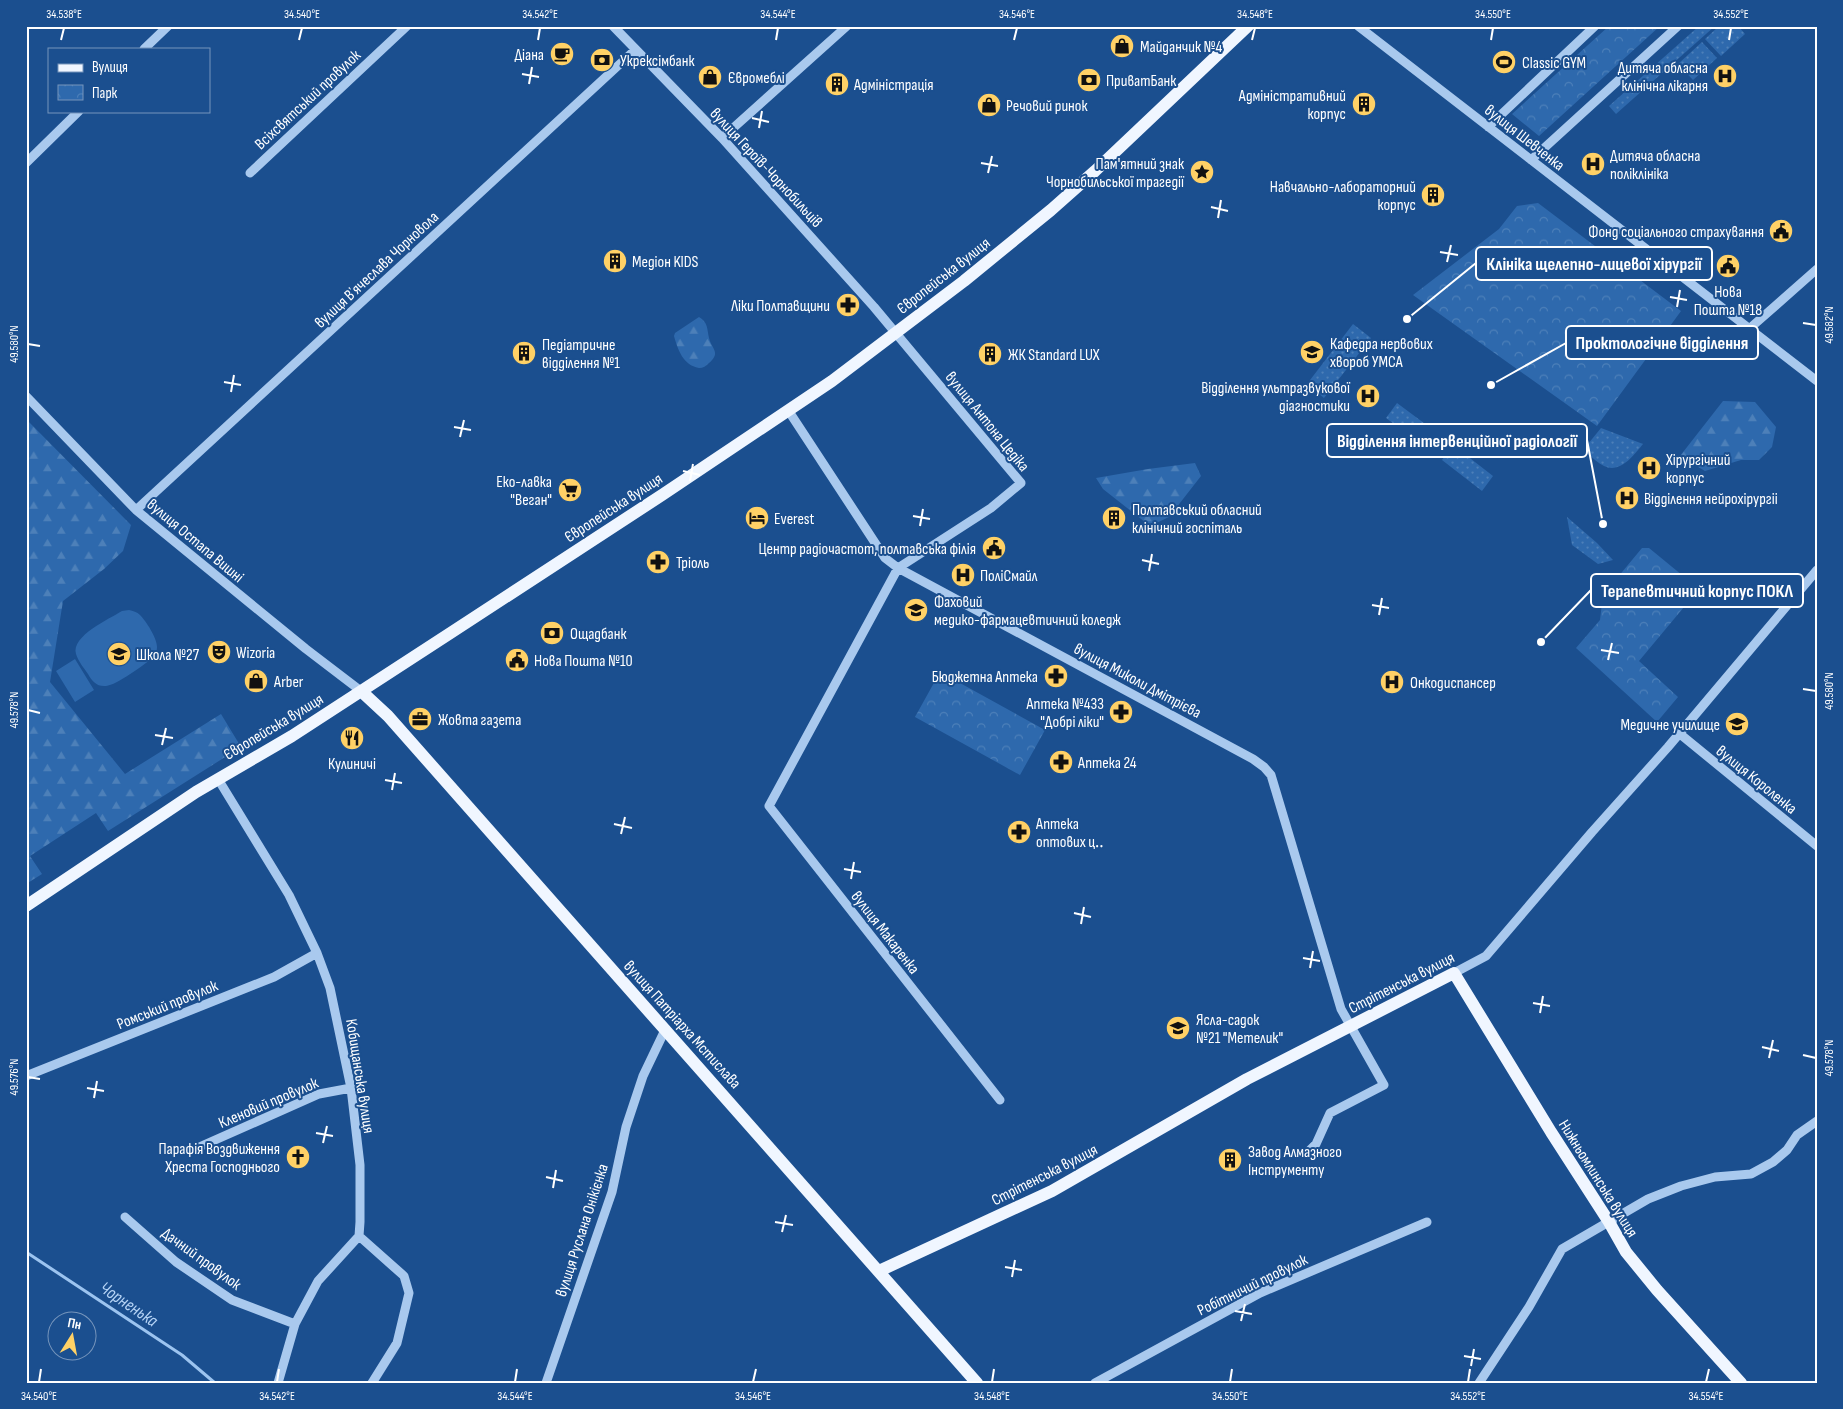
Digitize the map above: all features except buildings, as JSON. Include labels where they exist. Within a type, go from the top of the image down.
[{"type":"main road","name":"Європейська вулиця","points":[[26,906],[196,792],[292,736],[662,495],[832,381],[964,281],[1066,197],[1248,26]]},
{"type":"main road","name":"вулиця Патріарха Мстислава","points":[[361,691],[388,716],[665,1030],[694,1060],[977,1383]]},
{"type":"main road","name":"Стрітенська вулиця","points":[[880,1271],[1052,1191],[1247,1079],[1454,974]]},
{"type":"main road","name":"Нижньомлинська вулиця","points":[[1454,974],[1626,1252],[1657,1290],[1741,1383]]},
{"type":"street","points":[[145,48],[168,26]]},
{"type":"street","name":"Всіхсвятський провулок","points":[[250,173],[407,26]]},
{"type":"street","name":"вулиця Героїв-Чорнобильців","points":[[613,26],[722,138],[895,333]]},
{"type":"street","points":[[722,138],[846,26]]},
{"type":"street","name":"вулиця Шевченка","points":[[1358,26],[1817,381]]},
{"type":"street","points":[[1488,127],[1595,26]]},
{"type":"street","points":[[1531,160],[1678,26]]},
{"type":"street","name":"вулиця Вʼячеслава Чорновола","points":[[136,510],[635,50]]},
{"type":"street","points":[[26,163],[79,112]]},
{"type":"street","points":[[1749,328],[1817,269]]},
{"type":"street","name":"вулиця Антона Цедіка","points":[[895,333],[1021,483],[991,508],[898,568]]},
{"type":"street","name":"вулиця Остапа Вишні","points":[[26,396],[136,510],[306,649],[361,691]]},
{"type":"street","name":"вулиця Миколи Дмітрієва","points":[[788,410],[885,558],[898,568],[1253,759],[1271,775],[1341,1009],[1384,1085],[1330,1113],[1316,1144],[1307,1153]]},
{"type":"street","name":"вулиця Макаренка","points":[[898,568],[769,806],[1000,1100]]},
{"type":"street","name":"Стрітенська вулиця","points":[[1454,974],[1486,956],[1592,832],[1680,734],[1817,570]]},
{"type":"street","name":"вулиця Короленка","points":[[1680,734],[1817,846]]},
{"type":"street","name":"Кобищанська вулиця","points":[[218,779],[289,895],[317,953],[330,988],[352,1088],[360,1165],[359,1236]]},
{"type":"street","name":"Ромський провулок","points":[[26,1076],[274,977],[317,953]]},
{"type":"street","name":"вулиця Руслана Онікієнка","points":[[546,1383],[612,1192],[626,1126],[643,1076],[665,1030]]},
{"type":"street","name":"Кленовий провулок","points":[[197,1148],[319,1094],[352,1088]]},
{"type":"street","points":[[1479,1383],[1529,1307],[1562,1249],[1648,1200],[1681,1186],[1715,1177],[1751,1174],[1774,1162],[1787,1150],[1797,1135],[1817,1121]]},
{"type":"street","name":"Дачний провулок","points":[[125,1217],[176,1262],[232,1300],[295,1324]]},
{"type":"street","name":"Робітничий провулок","points":[[1095,1383],[1260,1293],[1427,1222]]},
{"type":"street","points":[[278,1383],[295,1324],[318,1281],[359,1236],[404,1276],[409,1293],[397,1343],[372,1383]]},
{"type":"green space","points":[[1609,26],[1660,26],[1539,136],[1512,114]]},
{"type":"green space","points":[[1699,26],[1715,26],[1616,114],[1609,106]]},
{"type":"green space","points":[[1719,26],[1738,26],[1745,34],[1721,56],[1705,39]]},
{"type":"green space","points":[[1702,42],[1717,58],[1693,80],[1678,64]]},
{"type":"green space","points":[[1538,203],[1681,311],[1597,426],[1413,295],[1499,229],[1517,206]]},
{"type":"green space","points":[[699,317],[706,323],[710,342],[715,353],[713,359],[708,364],[699,368],[685,360],[679,351],[674,336],[675,333]]},
{"type":"green space","points":[[1353,324],[1371,338],[1324,398],[1307,384]]},
{"type":"green space","points":[[1723,401],[1755,402],[1776,427],[1772,447],[1759,460],[1741,460],[1705,471],[1680,456]]},
{"type":"green space","points":[[1397,403],[1448,441],[1437,456],[1386,418]]},
{"type":"green space","points":[[26,419],[131,525],[123,551],[104,569],[63,601],[50,682],[125,774],[221,714],[241,747],[108,831],[96,813],[30,856],[42,874],[26,884]]},
{"type":"green space","points":[[1601,428],[1643,444],[1631,458],[1621,465],[1610,468],[1604,466],[1588,454],[1588,444]]},
{"type":"green space","points":[[1453,445],[1493,476],[1482,491],[1442,460]]},
{"type":"green space","points":[[1195,463],[1201,476],[1169,517],[1150,526],[1103,489],[1096,478],[1148,469]]},
{"type":"green space","points":[[1567,517],[1613,560],[1598,564],[1572,545]]},
{"type":"green space","points":[[1642,548],[1649,548],[1699,589],[1639,661],[1678,697],[1657,722],[1576,648],[1600,620],[1603,595]]},
{"type":"green space","points":[[129,610],[139,614],[148,625],[157,643],[156,652],[153,658],[123,679],[111,685],[100,686],[93,681],[80,662],[76,654],[76,647],[85,635],[100,623],[122,611]]},
{"type":"green space","points":[[75,659],[94,690],[75,702],[56,671]]},
{"type":"green space","points":[[940,672],[1045,730],[1020,775],[915,717]]},
{"type":"waterway","name":"Чорненька","points":[[26,1252],[182,1355],[215,1383]]},
{"type":"place","name":"Майданчик №4","points":[[1122,46]]},
{"type":"place","name":"Діана","points":[[562,54]]},
{"type":"place","name":"Укрексімбанк","points":[[602,60]]},
{"type":"place","name":"Classic GYM","points":[[1504,62]]},
{"type":"place","name":"Дитяча обласна клінічна лікарня","points":[[1725,76]]},
{"type":"place","name":"Євромеблі","points":[[710,77]]},
{"type":"place","name":"ПриватБанк","points":[[1089,80]]},
{"type":"place","name":"Адміністрація","points":[[837,84]]},
{"type":"place","name":"Адміністративний корпус","points":[[1364,104]]},
{"type":"place","name":"Речовий ринок","points":[[989,105]]},
{"type":"place","name":"Дитяча обласна поліклініка","points":[[1593,164]]},
{"type":"place","name":"Пам'ятний знак Чорнобильської трагедії","points":[[1202,172]]},
{"type":"place","name":"Навчально-лабораторний корпус","points":[[1433,195]]},
{"type":"place","name":"Фонд соціального страхування","points":[[1781,231]]},
{"type":"place","name":"Медіон KIDS","points":[[615,261]]},
{"type":"place","name":"Нова Пошта №18","points":[[1728,266]]},
{"type":"place","name":"Ліки Полтавщини","points":[[848,305]]},
{"type":"place","name":"Клініка щелепно-лицевої хірургії","points":[[1407,319]]},
{"type":"place","name":"Кафедра нервових хвороб УМСА","points":[[1312,352]]},
{"type":"place","name":"Педіатричне відділення №1","points":[[524,353]]},
{"type":"place","name":"ЖК Standard LUX","points":[[990,354]]},
{"type":"place","name":"Проктологічне відділення","points":[[1491,385]]},
{"type":"place","name":"Відділення ультразвукової діагностики","points":[[1368,396]]},
{"type":"place","name":"Хірургічний корпус","points":[[1649,468]]},
{"type":"place","name":"Еко-лавка \"Веган\"","points":[[570,490]]},
{"type":"place","name":"Відділення нейрохірургіі","points":[[1627,498]]},
{"type":"place","name":"Everest","points":[[757,518]]},
{"type":"place","name":"Полтавський обласний клінічний госпіталь","points":[[1114,518]]},
{"type":"place","name":"Відділення інтервенційної радіології","points":[[1603,524]]},
{"type":"place","name":"Центр радіочастот, полтавська філія","points":[[994,548]]},
{"type":"place","name":"Тріоль","points":[[658,562]]},
{"type":"place","name":"ПоліСмайл","points":[[963,575]]},
{"type":"place","name":"Фаховий медико-фармацевтичний коледж","points":[[916,610]]},
{"type":"place","name":"Ощадбанк","points":[[552,633]]},
{"type":"place","name":"Терапевтичний корпус ПОКЛ","points":[[1541,642]]},
{"type":"place","name":"Wizoria","points":[[219,652]]},
{"type":"place","name":"Школа №27","points":[[119,654]]},
{"type":"place","name":"Нова Пошта №10","points":[[517,660]]},
{"type":"place","name":"Бюджетна Аптека","points":[[1056,676]]},
{"type":"place","name":"Arber","points":[[256,681]]},
{"type":"place","name":"Онкодиспансер","points":[[1392,682]]},
{"type":"place","name":"Аптека №433 \"Добрі ліки\"","points":[[1121,712]]},
{"type":"place","name":"Жовта газета","points":[[420,719]]},
{"type":"place","name":"Медичне училище","points":[[1737,724]]},
{"type":"place","name":"Кулиничі","points":[[352,738]]},
{"type":"place","name":"Аптека 24","points":[[1061,762]]},
{"type":"place","name":"Аптека оптових ц‥","points":[[1019,832]]},
{"type":"place","name":"Ясла-садок №21 \"Метелик\"","points":[[1178,1028]]},
{"type":"place","name":"Парафія Воздвиження Хреста Господнього","points":[[298,1157]]},
{"type":"place","name":"Завод Алмазного Інструменту","points":[[1230,1160]]}]
